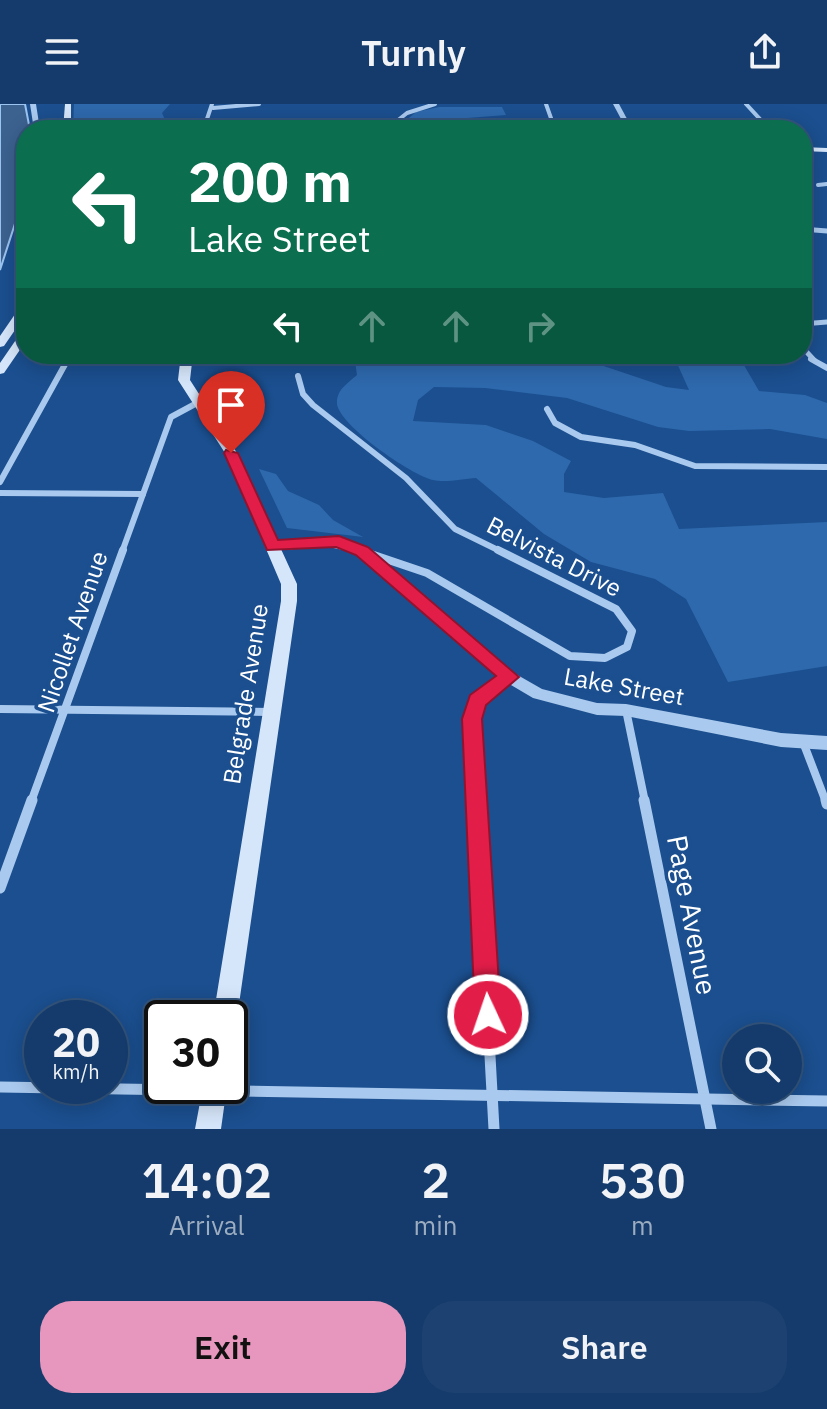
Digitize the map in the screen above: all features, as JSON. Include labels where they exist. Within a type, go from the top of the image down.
[{"type":"main road","points":[[0,344],[16,321]]},
{"type":"main road","points":[[3,367],[16,348]]},
{"type":"main road","points":[[3,367],[16,352]]},
{"type":"main road","name":"Belgrade Avenue","points":[[186,364],[184,380],[231,453],[289,584],[289,601],[228,1000]]},
{"type":"main road","points":[[208,1129],[212,1104]]},
{"type":"street","points":[[212,106],[259,104]]},
{"type":"street","points":[[398,120],[407,113],[435,104]]},
{"type":"street","points":[[746,104],[761,120]]},
{"type":"street","points":[[818,185],[827,184]]},
{"type":"street","points":[[0,482],[65,364]]},
{"type":"street","name":"Belvista Drive","points":[[298,376],[303,394],[313,405],[406,478],[455,529],[616,609],[630,624],[632,638],[624,650],[606,658],[568,655],[399,561],[362,551]]},
{"type":"street","name":"Nicollet Avenue","points":[[0,888],[171,417],[197,403]]},
{"type":"street","points":[[547,409],[555,423],[581,437],[635,445],[695,466],[827,467]]},
{"type":"street","points":[[0,493],[143,494]]},
{"type":"street","name":"Lake Street","points":[[273,546],[306,541],[339,542],[362,551],[509,677],[538,694],[562,702],[626,710],[803,742],[827,743]]},
{"type":"street","points":[[494,1129],[472,719],[477,701],[509,677]]},
{"type":"street","points":[[0,709],[272,712]]},
{"type":"street","name":"Page Avenue","points":[[626,710],[711,1129]]},
{"type":"street","points":[[803,742],[827,804]]},
{"type":"street","points":[[0,1087],[144,1089]]},
{"type":"street","points":[[248,1091],[827,1101]]},
{"type":"shaded area","points":[[0,104],[25,104],[28,120],[16,120],[16,221],[0,270]]},
{"type":"shaded area","points":[[74,104],[170,104],[162,113],[165,120],[73,120]]},
{"type":"shaded area","points":[[439,107],[502,107],[506,115],[407,120],[416,112]]},
{"type":"shaded area","points":[[355,364],[598,364],[666,387],[689,390],[677,364],[743,364],[759,391],[805,395],[827,403],[827,439],[770,429],[689,431],[658,427],[567,398],[485,388],[434,387],[418,400],[413,421],[486,425],[533,441],[571,461],[564,474],[564,492],[604,498],[663,493],[679,529],[827,522],[827,666],[728,682],[686,599],[655,579],[591,562],[544,534],[476,478],[433,480],[394,460],[363,436],[341,413],[337,404],[341,391],[357,375]]},
{"type":"shaded area","points":[[259,469],[276,474],[288,491],[319,505],[333,520],[363,537],[287,528]]},
{"type":"route","points":[[231,453],[273,546],[306,541],[339,542],[362,551],[509,677],[477,701],[472,719],[488,1015]]}]
